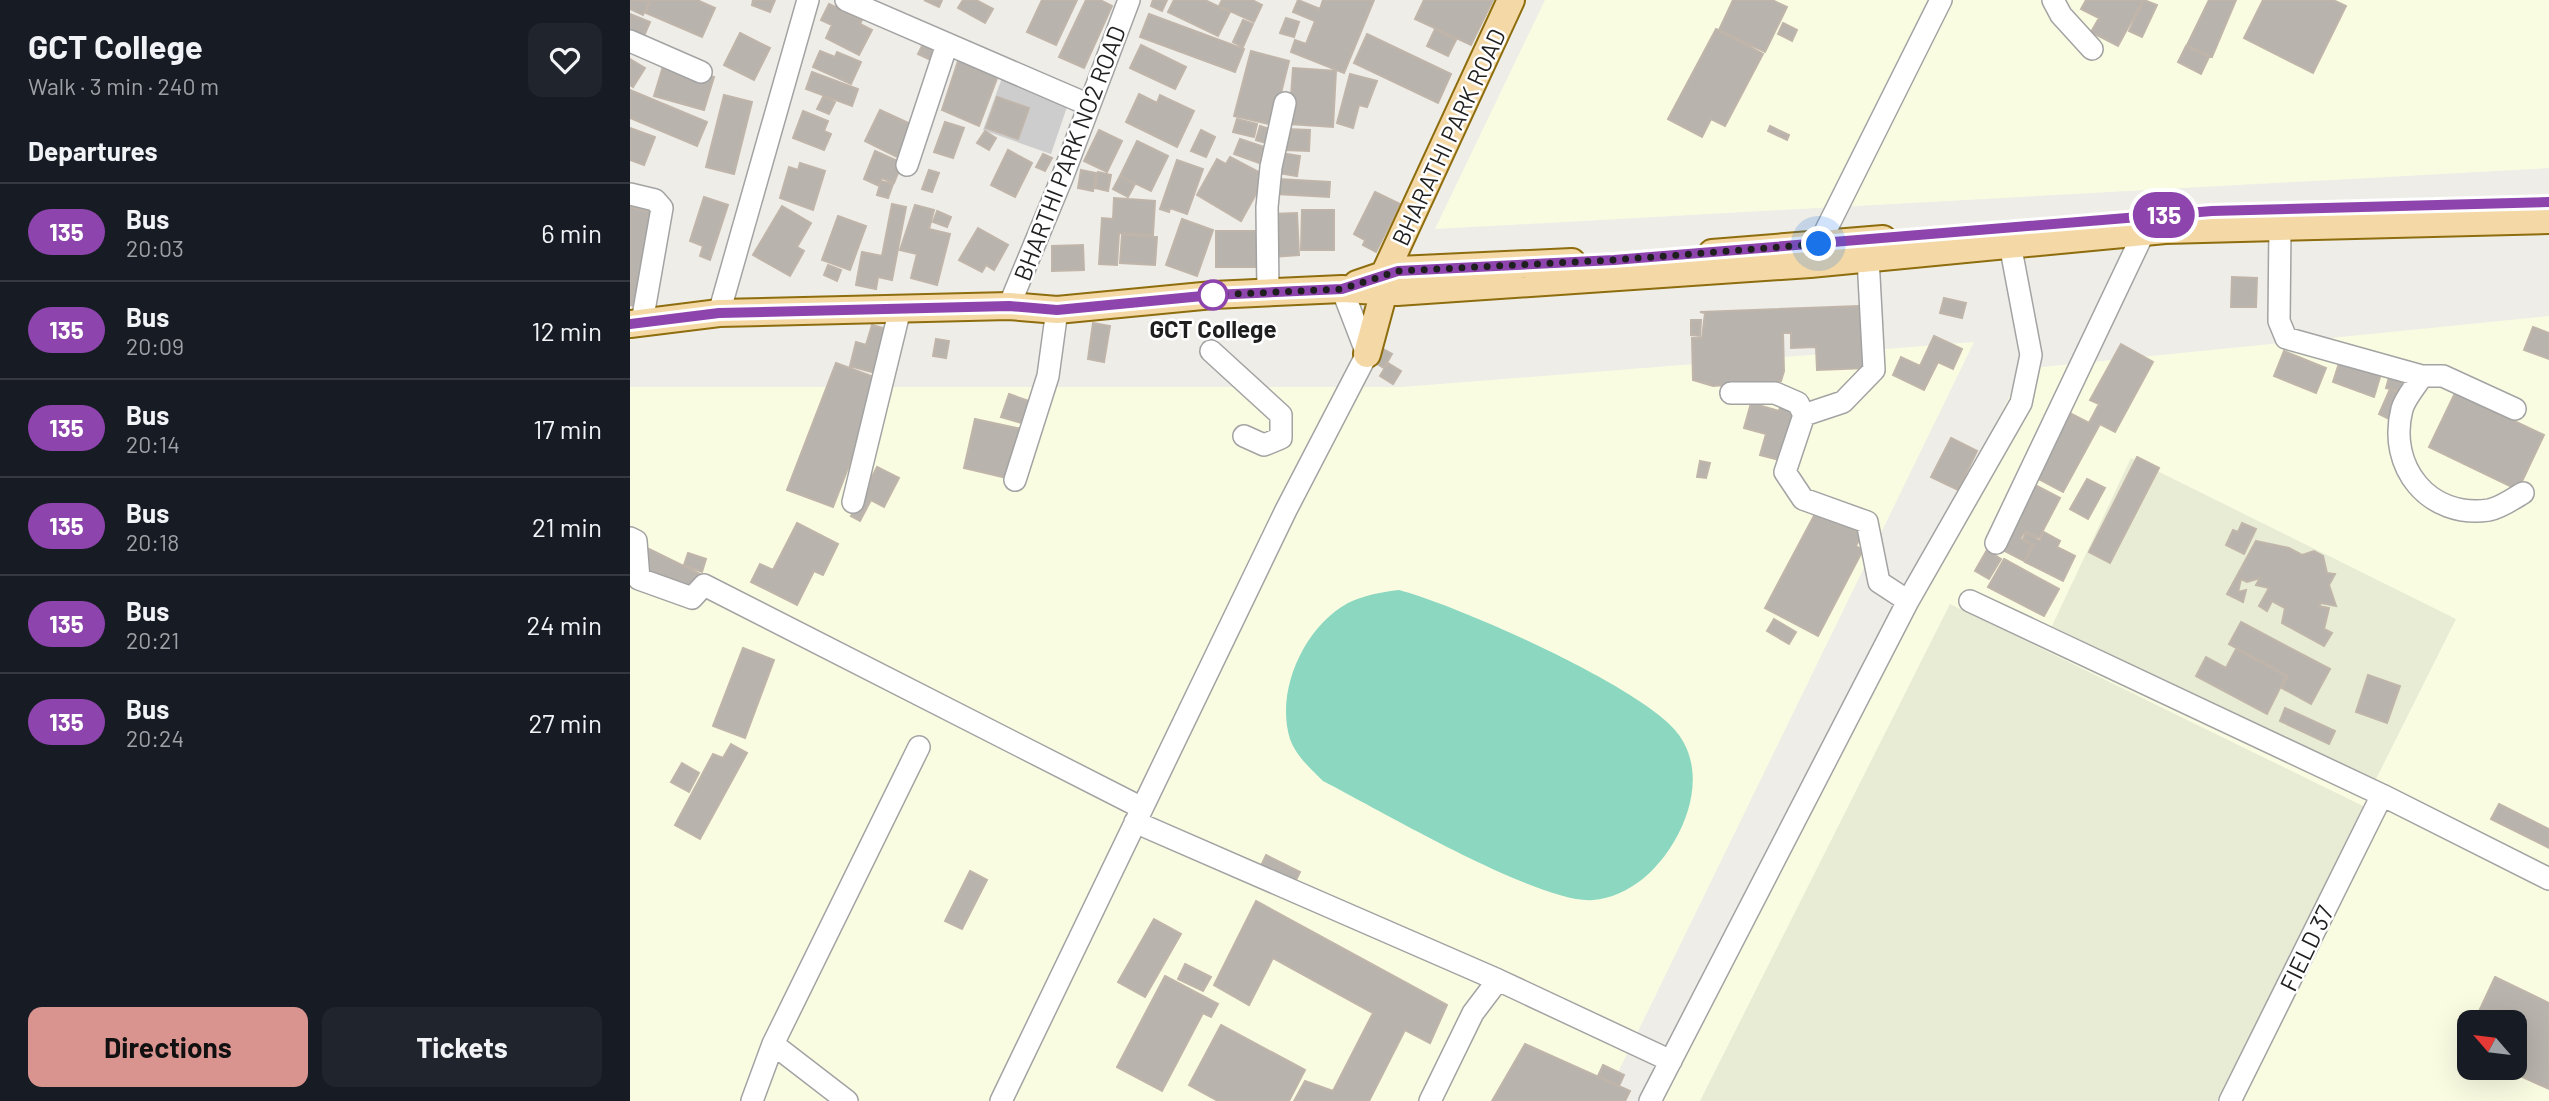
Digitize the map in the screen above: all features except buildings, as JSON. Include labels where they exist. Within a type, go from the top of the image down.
[{"type":"main road","name":"BHARATHI PARK ROAD","points":[[1367,354],[1384,283],[1511,0]]},
{"type":"main road","points":[[1384,283],[1398,271],[1614,260],[2212,211],[2549,202]]},
{"type":"main road","points":[[636,323],[719,313],[1009,306],[1057,310],[1268,292],[1342,289],[1384,283],[1868,258],[2144,232],[2549,220]]},
{"type":"street","points":[[719,313],[808,0]]},
{"type":"street","points":[[846,0],[887,8],[947,44],[1089,105]]},
{"type":"street","name":"BHARTHI PARK NO2 ROAD","points":[[1009,306],[1062,178],[1129,0]]},
{"type":"street","points":[[1819,244],[1941,0]]},
{"type":"street","points":[[2062,5],[2092,48]]},
{"type":"street","points":[[630,41],[701,72]]},
{"type":"street","points":[[907,165],[947,44]]},
{"type":"street","points":[[1268,292],[1267,207],[1271,167],[1284,103]]},
{"type":"street","points":[[630,194],[655,200],[662,208],[636,323]]},
{"type":"street","points":[[2280,226],[2279,321],[2286,338],[2422,376],[2443,376],[2515,409]]},
{"type":"street","points":[[1996,543],[2144,232]]},
{"type":"street","points":[[1650,1101],[1908,601],[2021,403],[2031,355],[2010,244]]},
{"type":"street","points":[[1804,415],[1843,402],[1874,370],[1868,258]]},
{"type":"street","points":[[1001,1101],[1314,455],[1367,354],[1342,289]]},
{"type":"street","points":[[853,502],[900,309]]},
{"type":"street","points":[[1015,480],[1048,376],[1057,310]]},
{"type":"street","points":[[1211,351],[1281,415],[1281,438]]},
{"type":"street","points":[[2422,376],[2403,409],[2401,441],[2405,462],[2426,496],[2455,510],[2479,510],[2491,509],[2523,493]]},
{"type":"street","points":[[1731,393],[1775,393],[1798,403],[1804,415],[1785,472],[1803,499],[1867,522],[1880,582],[1908,601]]},
{"type":"street","points":[[1244,436],[1264,445],[1281,438],[1314,455]]},
{"type":"street","points":[[630,538],[636,541],[639,579],[692,598],[704,585],[1139,815],[1671,1060]]},
{"type":"street","points":[[1970,601],[2382,795],[2549,878]]},
{"type":"street","points":[[752,1101],[773,1044],[919,747]]},
{"type":"street","name":"FIELD 37","points":[[2230,1101],[2382,795]]},
{"type":"street","points":[[1430,1101],[1473,1013],[1498,980]]},
{"type":"street","points":[[773,1044],[847,1101]]},
{"type":"shaded area","points":[[1545,0],[2549,0],[2549,168],[1435,229]]},
{"type":"shaded area","points":[[1002,78],[1068,104],[1051,154],[983,130]]},
{"type":"shaded area","points":[[2549,316],[2549,1101],[1659,1101],[2023,369]]},
{"type":"shaded area","points":[[1974,342],[1604,1101],[630,1101],[630,387],[1402,387]]},
{"type":"shaded area","points":[[2131,458],[2456,619],[2374,783],[2052,626]]},
{"type":"shaded area","points":[[1950,604],[2365,807],[2217,1101],[1700,1101]]},
{"type":"green space","points":[[1399,590],[1505,630],[1592,673],[1660,716],[1679,735],[1691,761],[1693,774],[1690,802],[1675,840],[1660,862],[1641,880],[1619,894],[1593,900],[1569,897],[1536,887],[1458,852],[1323,781],[1304,762],[1290,739],[1286,720],[1290,681],[1306,644],[1332,614],[1348,603],[1373,594]]},
{"type":"bus line","name":"135","points":[[630,324],[719,313],[1009,306],[1057,310],[1213,295],[1342,289],[1398,271],[1614,260],[2115,218],[2212,211],[2549,202]]},
{"type":"place","name":"GCT College","points":[[1213,295]]},
{"type":"route","points":[[1213,295],[1342,289],[1398,271],[1614,260],[1819,244]]}]
